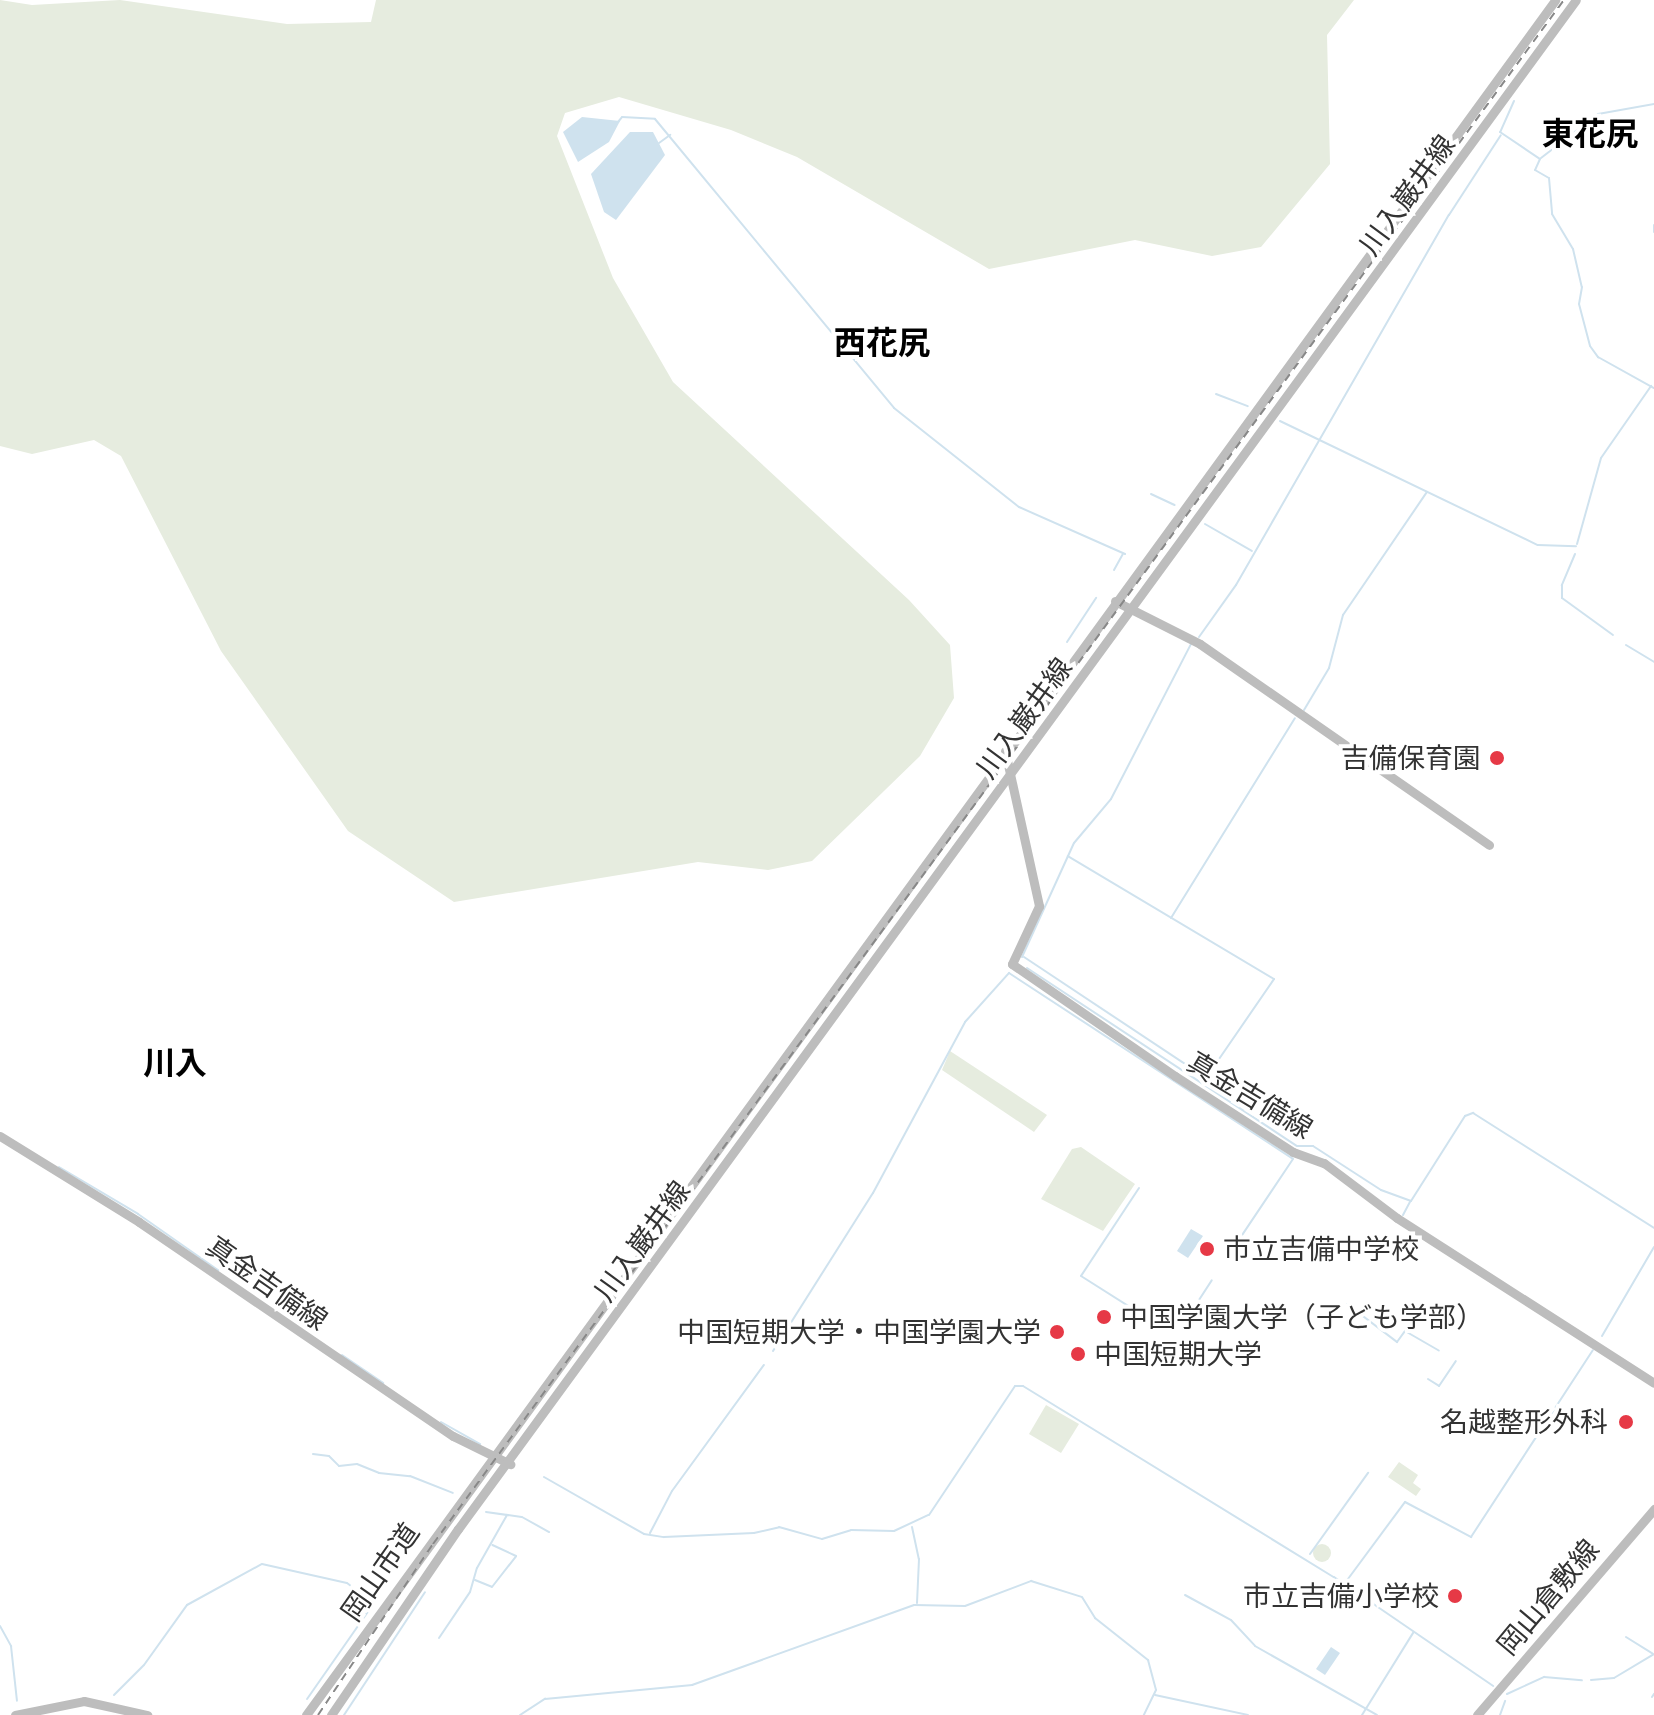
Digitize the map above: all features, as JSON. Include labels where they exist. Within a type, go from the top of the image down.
[{"type":"main road","name":"川入巌井線","points":[[491,1456],[1555,0]]},
{"type":"main road","name":"川入巌井線","points":[[510,1464],[1576,0]]},
{"type":"main road","points":[[1115,601],[1196,641],[1489,845]]},
{"type":"main road","name":"真金吉備線","points":[[1005,751],[1013,771],[1039,906],[1012,964],[1175,1076],[1293,1152],[1324,1163],[1397,1218],[1654,1383]]},
{"type":"main road","name":"真金吉備線","points":[[0,1136],[139,1222],[441,1428],[510,1464]]},
{"type":"main road","name":"岡山市道","points":[[306,1715],[491,1456]]},
{"type":"main road","name":"岡山市道","points":[[331,1715],[407,1601],[510,1464]]},
{"type":"main road","name":"岡山倉敷線","points":[[1477,1715],[1654,1509]]},
{"type":"main road","points":[[15,1715],[84,1701],[147,1715]]},
{"type":"shaded area","points":[[0,0],[32,5],[120,0],[287,24],[371,22],[376,0],[1354,0],[1327,35],[1330,164],[1261,247],[1212,256],[1135,240],[989,269],[797,157],[731,130],[619,97],[565,113],[557,136],[613,278],[673,382],[909,600],[950,645],[954,698],[920,756],[812,861],[768,870],[698,862],[454,902],[348,831],[221,651],[121,456],[94,440],[32,454],[0,446]]},
{"type":"shaded area","points":[[950,1051],[1047,1115],[1034,1132],[942,1070]]},
{"type":"shaded area","points":[[1081,1147],[1135,1184],[1103,1231],[1041,1199],[1072,1149]]},
{"type":"shaded area","points":[[1046,1405],[1079,1424],[1061,1453],[1029,1434]]},
{"type":"shaded area","points":[[1399,1462],[1418,1475],[1413,1483],[1421,1489],[1416,1496],[1388,1477]]},
{"type":"shaded area","points":[[1322,1544],[1331,1553],[1322,1562],[1313,1553]]},
{"type":"water","points":[[582,117],[620,121],[609,142],[578,162],[563,132]]},
{"type":"water","points":[[630,132],[653,132],[665,155],[616,220],[604,212],[591,174]]},
{"type":"water","points":[[1191,1229],[1203,1236],[1188,1258],[1177,1251]]},
{"type":"water","points":[[1331,1647],[1340,1653],[1325,1675],[1316,1669]]},
{"type":"waterway","points":[[1514,101],[1500,132],[1540,159],[1535,170],[1549,178],[1552,214],[1573,249],[1582,287],[1579,304],[1590,346],[1598,357],[1654,388]]},
{"type":"waterway","points":[[1541,158],[1598,114],[1654,104]]},
{"type":"waterway","points":[[618,122],[622,117],[655,119],[894,408],[1019,507],[1125,554]]},
{"type":"waterway","points":[[659,143],[670,135]]},
{"type":"waterway","points":[[1199,637],[1236,585],[1449,215],[1501,135]]},
{"type":"waterway","points":[[1654,225],[1654,232]]},
{"type":"waterway","points":[[1577,544],[1601,458],[1651,386]]},
{"type":"waterway","points":[[1216,394],[1248,406]]},
{"type":"waterway","points":[[1280,421],[1538,545],[1576,546]]},
{"type":"waterway","points":[[1304,710],[1329,668],[1343,615],[1427,492]]},
{"type":"waterway","points":[[1151,494],[1175,505]]},
{"type":"waterway","points":[[1205,524],[1252,551]]},
{"type":"waterway","points":[[1114,570],[1123,554]]},
{"type":"waterway","points":[[1575,554],[1562,585],[1562,598],[1613,635]]},
{"type":"waterway","points":[[1067,642],[1096,598]]},
{"type":"waterway","points":[[1022,957],[1074,843],[1111,799],[1191,644]]},
{"type":"waterway","points":[[1626,645],[1654,662]]},
{"type":"waterway","points":[[1171,918],[1295,718]]},
{"type":"waterway","points":[[1024,957],[1206,1078],[1274,979],[1068,856]]},
{"type":"waterway","points":[[1027,968],[1297,1146],[1313,1146],[1381,1190],[1411,1201],[1465,1116],[1473,1113],[1654,1228]]},
{"type":"waterway","points":[[1009,973],[1293,1159],[1232,1250]]},
{"type":"waterway","points":[[773,1351],[873,1193],[965,1022],[1009,973]]},
{"type":"waterway","points":[[59,1167],[138,1214],[218,1270]]},
{"type":"waterway","points":[[1139,1188],[1081,1276],[1144,1316],[1186,1321],[1193,1309]]},
{"type":"waterway","points":[[1403,1215],[1410,1202]]},
{"type":"waterway","points":[[1602,1336],[1654,1247]]},
{"type":"waterway","points":[[1197,1303],[1212,1280]]},
{"type":"waterway","points":[[1347,1304],[1397,1342],[1405,1331],[1439,1351]]},
{"type":"waterway","points":[[1345,1583],[1405,1502],[1471,1537],[1593,1350]]},
{"type":"waterway","points":[[342,1355],[383,1383]]},
{"type":"waterway","points":[[1428,1379],[1439,1386],[1456,1361]]},
{"type":"waterway","points":[[650,1533],[672,1491],[764,1365]]},
{"type":"waterway","points":[[544,1477],[644,1534],[664,1537],[754,1533],[779,1527],[822,1539],[851,1530],[894,1531],[929,1515],[1015,1386],[1023,1386],[1334,1577],[1493,1686]]},
{"type":"waterway","points":[[441,1422],[480,1444]]},
{"type":"waterway","points":[[313,1454],[329,1456],[339,1466],[357,1464],[379,1473],[410,1476],[453,1493]]},
{"type":"waterway","points":[[1310,1554],[1368,1473]]},
{"type":"waterway","points":[[486,1512],[522,1517],[549,1532]]},
{"type":"waterway","points":[[439,1638],[470,1592],[477,1568],[507,1515]]},
{"type":"waterway","points":[[912,1527],[919,1559],[917,1603]]},
{"type":"waterway","points":[[475,1580],[492,1587],[516,1556],[492,1545]]},
{"type":"waterway","points":[[114,1695],[144,1665],[187,1605],[262,1564],[347,1583],[374,1603],[307,1699]]},
{"type":"waterway","points":[[520,1715],[545,1699],[692,1685],[914,1605],[965,1606],[1031,1581],[1082,1597],[1095,1618],[1148,1660],[1156,1690],[1144,1715]]},
{"type":"waterway","points":[[344,1715],[425,1592]]},
{"type":"waterway","points":[[1185,1595],[1231,1620],[1255,1646],[1377,1715]]},
{"type":"waterway","points":[[0,1626],[11,1646],[17,1701]]},
{"type":"waterway","points":[[1362,1715],[1413,1633]]},
{"type":"waterway","points":[[1626,1637],[1652,1653]]},
{"type":"waterway","points":[[1591,1680],[1614,1678],[1654,1654]]},
{"type":"waterway","points":[[1507,1694],[1544,1677],[1582,1680]]},
{"type":"waterway","points":[[1155,1695],[1248,1715]]},
{"type":"waterway","points":[[1500,1715],[1505,1701]]},
{"type":"railway","points":[[318,1715],[433,1544],[1564,0]]},
{"type":"place","name":"吉備保育園","points":[[1497,758]]},
{"type":"place","name":"市立吉備中学校","points":[[1207,1249]]},
{"type":"place","name":"中国学園大学（子ども学部）","points":[[1104,1317]]},
{"type":"place","name":"中国短期大学・中国学園大学","points":[[1057,1332]]},
{"type":"place","name":"中国短期大学","points":[[1078,1354]]},
{"type":"place","name":"名越整形外科","points":[[1626,1422]]},
{"type":"place","name":"市立吉備小学校","points":[[1455,1596]]},
{"type":"district","name":"東花尻","points":[[1590,133]]},
{"type":"district","name":"西花尻","points":[[882,342]]},
{"type":"district","name":"川入","points":[[175,1062]]}]
